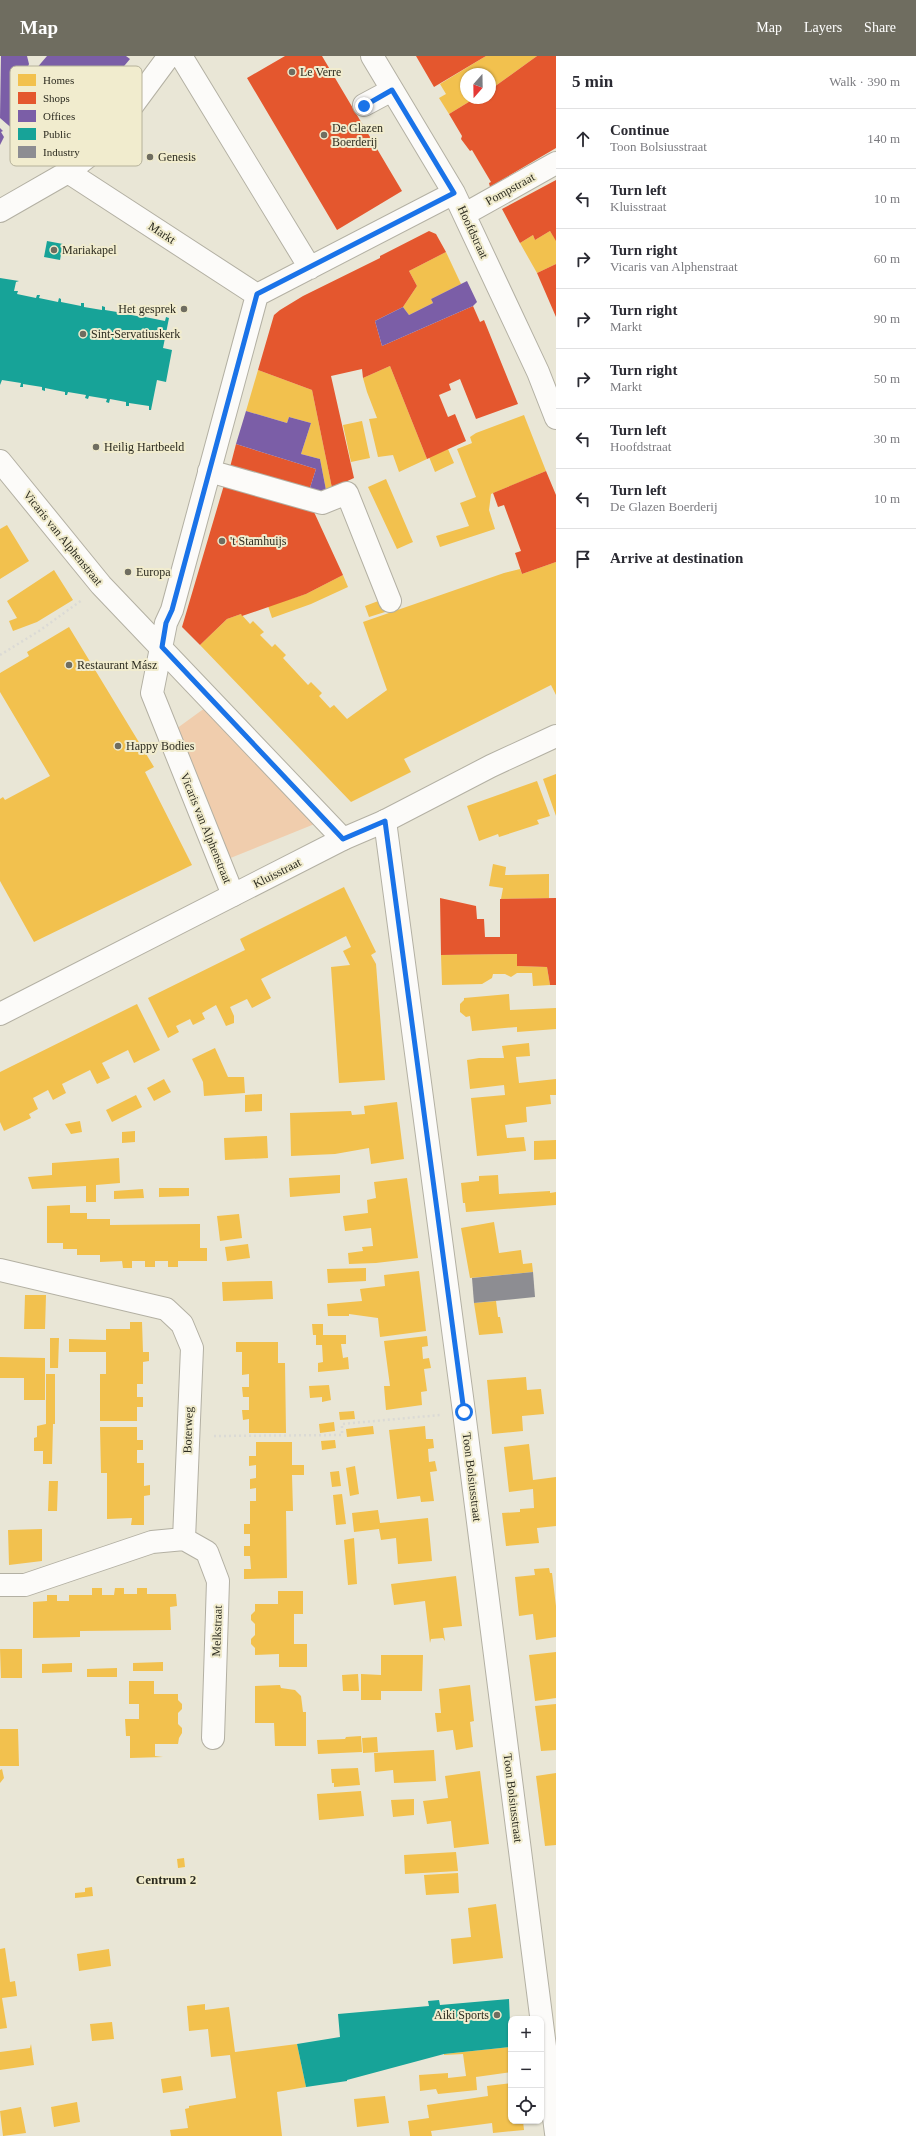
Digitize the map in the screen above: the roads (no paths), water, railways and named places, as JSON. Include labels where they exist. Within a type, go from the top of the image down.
[{"type":"street","points":[[142,93],[169,56]]},
{"type":"street","points":[[181,56],[310,268]]},
{"type":"street","name":"Hoofdstraat","points":[[372,56],[465,214],[538,372],[556,418]]},
{"type":"street","points":[[364,106],[392,90]]},
{"type":"street","name":"Pompstraat","points":[[465,214],[556,163]]},
{"type":"street","points":[[0,211],[68,172],[76,166]]},
{"type":"street","name":"Markt","points":[[68,172],[257,294]]},
{"type":"street","points":[[162,647],[166,623],[172,610],[257,294],[454,193]]},
{"type":"street","name":"Vicaris van Alphenstraat","points":[[0,461],[102,585],[343,839]]},
{"type":"street","points":[[209,471],[322,503],[347,493],[390,601]]},
{"type":"street","name":"Vicaris van Alphenstraat","points":[[162,647],[152,693],[233,895]]},
{"type":"street","name":"Kluisstraat","points":[[0,1014],[343,839],[385,821],[491,766],[556,736]]},
{"type":"street","name":"Toon Bolsiusstraat","points":[[385,821],[464,1412],[556,2133]]},
{"type":"street","name":"Boterweg","points":[[0,1270],[166,1308],[182,1324],[192,1348],[184,1538]]},
{"type":"street","points":[[0,1584],[25,1585],[152,1542],[184,1538]]},
{"type":"street","name":"Melkstraat","points":[[184,1538],[207,1552],[218,1581],[213,1738]]},
{"type":"place","name":"Le Verre","points":[[292,72]]},
{"type":"place","name":"De Glazen Boerderij","points":[[324,135]]},
{"type":"place","name":"Genesis","points":[[150,157]]},
{"type":"place","name":"Mariakapel","points":[[54,250]]},
{"type":"place","name":"Het gesprek","points":[[184,309]]},
{"type":"place","name":"Sint-Servatiuskerk","points":[[83,334]]},
{"type":"place","name":"Heilig Hartbeeld","points":[[96,447]]},
{"type":"place","name":"'t Stamhuijs","points":[[222,541]]},
{"type":"place","name":"Europa","points":[[128,572]]},
{"type":"place","name":"Restaurant Mász","points":[[69,665]]},
{"type":"place","name":"Happy Bodies","points":[[118,746]]},
{"type":"place","name":"Aiki Sports","points":[[497,2015]]},
{"type":"district","name":"Centrum 2","points":[[166,1879]]}]
